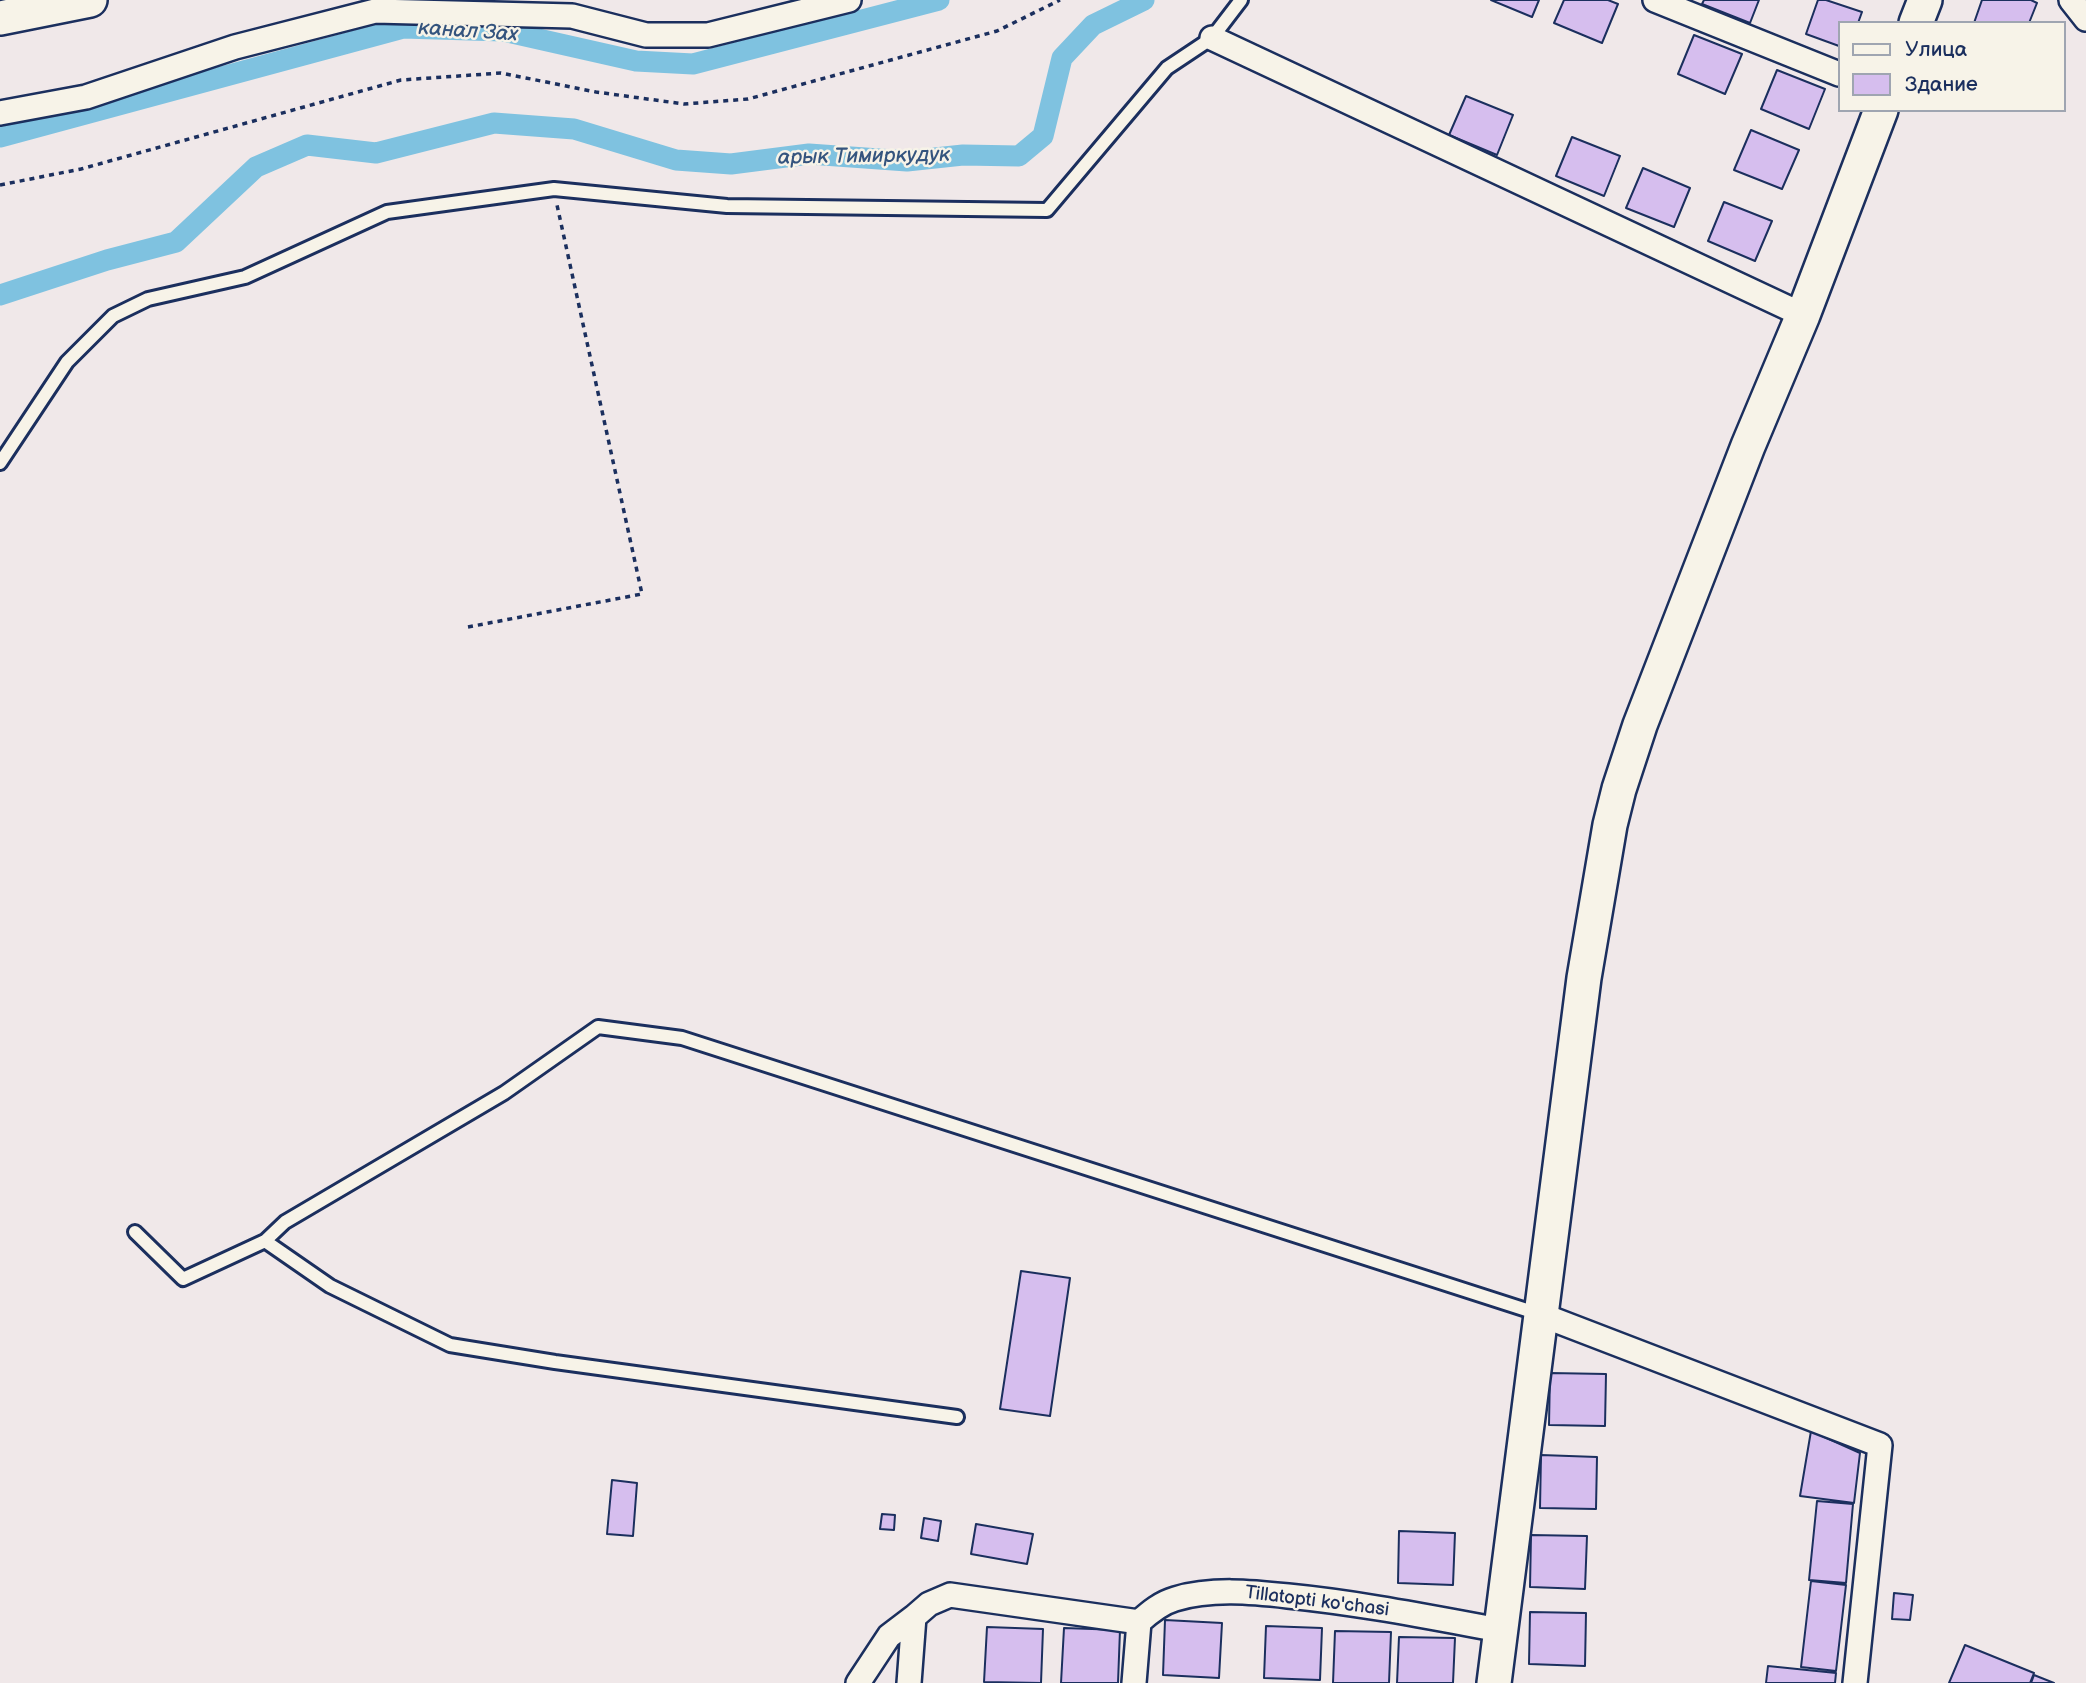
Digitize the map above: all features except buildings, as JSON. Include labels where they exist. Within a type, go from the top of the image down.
[{"type":"main road","points":[[0,18],[90,0]]},
{"type":"main road","points":[[1917,21],[1926,0]]},
{"type":"main road","points":[[1493,1683],[1592,917],[1619,789],[1640,725],[1743,459],[1803,315],[1880,112]]},
{"type":"street","points":[[0,113],[86,97],[235,47],[375,11],[572,16],[646,35],[708,35],[780,8],[849,0]]},
{"type":"street","points":[[1655,0],[1838,74]]},
{"type":"street","points":[[2071,0],[2086,19]]},
{"type":"street","points":[[1212,38],[1803,315]]},
{"type":"street","points":[[1539,1314],[1880,1445],[1855,1683]]},
{"type":"street","name":"Tillatopti ko'chasi","points":[[1139,1622],[1154,1609],[1176,1599],[1213,1593],[1252,1592],[1338,1601],[1500,1630]]},
{"type":"street","points":[[858,1683],[889,1636],[929,1604],[950,1595],[1139,1622],[1134,1683]]},
{"type":"street","points":[[909,1683],[914,1618]]},
{"type":"lane","points":[[0,463],[67,362],[113,316],[148,299],[244,276],[387,212],[554,189],[727,206],[1047,210],[1167,68],[1212,38],[1241,0]]},
{"type":"lane","points":[[135,1232],[183,1279],[265,1241],[285,1222],[504,1093],[598,1027],[682,1038],[1539,1314]]},
{"type":"lane","points":[[265,1241],[330,1286],[450,1345],[957,1417]]},
{"type":"path","points":[[0,185],[81,169],[401,80],[501,73],[596,92],[684,104],[748,99],[997,30],[1060,0]]},
{"type":"path","points":[[468,626],[642,594],[554,189]]},
{"type":"waterway","name":"канал Зах","points":[[0,137],[403,28],[503,31],[636,61],[693,64],[939,0]]},
{"type":"waterway","name":"арык Тимиркудук","points":[[0,295],[107,260],[176,242],[256,167],[307,145],[376,153],[494,123],[574,129],[676,160],[731,164],[809,154],[907,161],[963,155],[1019,156],[1043,136],[1062,58],[1093,25],[1144,0]]}]
